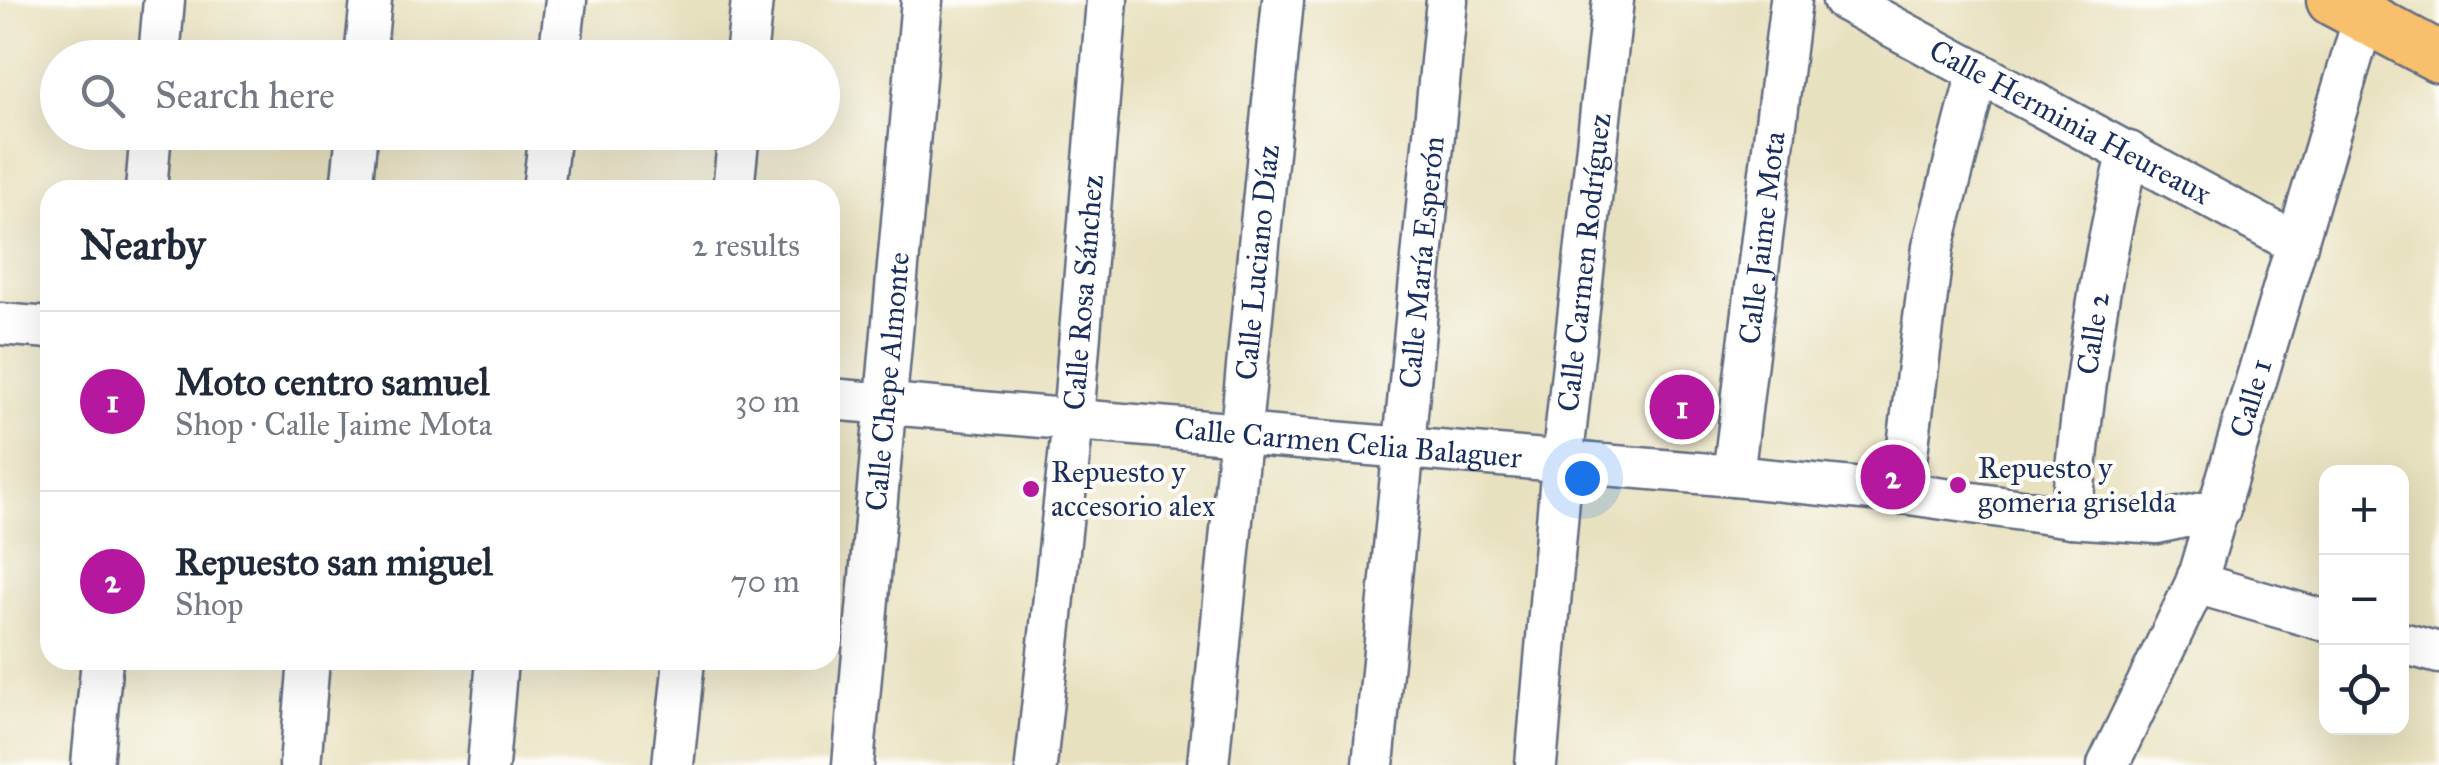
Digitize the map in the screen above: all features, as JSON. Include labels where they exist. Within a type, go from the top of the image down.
[{"type":"main road","points":[[2355,6],[2439,57]]},
{"type":"street","points":[[161,40],[164,0]]},
{"type":"street","points":[[367,40],[371,0]]},
{"type":"street","points":[[561,40],[566,0]]},
{"type":"street","points":[[748,40],[752,0]]},
{"type":"street","name":"Calle Chepe Almonte","points":[[853,765],[922,0]]},
{"type":"street","name":"Calle Rosa Sánchez","points":[[1036,765],[1074,420],[1107,0]]},
{"type":"street","name":"Calle Luciano Díaz","points":[[1208,765],[1244,436],[1283,0]]},
{"type":"street","name":"Calle María Esperón","points":[[1374,765],[1447,0]]},
{"type":"street","name":"Calle Carmen Rodríguez","points":[[1536,765],[1562,464],[1613,0]]},
{"type":"street","name":"Calle Jaime Mota","points":[[1733,476],[1791,0]]},
{"type":"street","name":"Calle Herminia Heureaux","points":[[1842,0],[2297,244]]},
{"type":"street","name":"Calle 1","points":[[2108,765],[2196,583],[2297,244],[2355,6]]},
{"type":"street","points":[[1902,493],[1933,246],[1978,72]]},
{"type":"street","points":[[147,180],[149,150]]},
{"type":"street","points":[[352,180],[355,150]]},
{"type":"street","points":[[544,180],[548,150]]},
{"type":"street","points":[[733,180],[736,150]]},
{"type":"street","name":"Calle 2","points":[[2071,517],[2089,338],[2104,250],[2129,152]]},
{"type":"street","points":[[0,324],[40,327]]},
{"type":"street","name":"Calle Carmen Celia Balaguer","points":[[840,399],[1406,451],[1733,476],[1902,493],[2071,517],[2157,523],[2220,509]]},
{"type":"street","points":[[2196,583],[2319,619]]},
{"type":"street","points":[[2409,644],[2439,654]]},
{"type":"street","points":[[92,765],[101,670]]},
{"type":"street","points":[[300,765],[308,670]]},
{"type":"street","points":[[488,765],[496,670]]},
{"type":"street","points":[[673,765],[683,670]]},
{"type":"place","name":"Moto centro samuel","points":[[1682,407]]},
{"type":"place","name":"Repuesto san miguel","points":[[1893,477]]},
{"type":"place","name":"Repuesto y gomeria griselda","points":[[1958,485]]},
{"type":"place","name":"Repuesto y accesorio alex","points":[[1031,489]]}]
